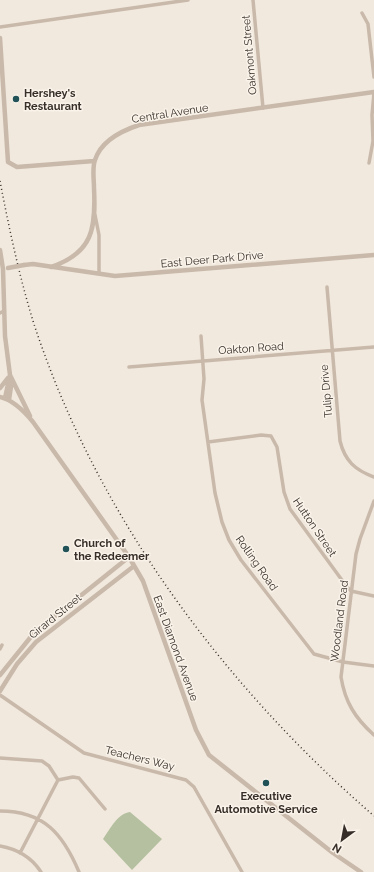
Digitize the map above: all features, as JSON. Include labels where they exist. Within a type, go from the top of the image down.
[{"type":"street","points":[[0,27],[188,0]]},
{"type":"street","name":"Oakmont Street","points":[[253,0],[263,108]]},
{"type":"street","points":[[362,13],[368,24],[374,77]]},
{"type":"street","points":[[0,38],[8,162],[17,167],[94,161],[95,215],[99,235],[99,273]]},
{"type":"street","points":[[369,163],[373,141],[372,115],[374,93]]},
{"type":"street","name":"Central Avenue","points":[[94,161],[107,143],[114,137],[125,130],[139,125],[374,93]]},
{"type":"street","name":"East Deer Park Drive","points":[[51,267],[67,261],[83,248],[93,228],[95,215]]},
{"type":"street","points":[[0,250],[3,269],[2,312],[11,377],[31,420]]},
{"type":"street","name":"East Deer Park Drive","points":[[3,269],[24,264],[115,276],[374,255]]},
{"type":"street","name":"Tulip Drive","points":[[327,287],[342,451],[348,461],[356,468],[374,477]]},
{"type":"street","name":"Rolling Road","points":[[201,336],[204,379],[202,400],[215,493],[222,522],[229,540],[241,560],[307,647],[314,654],[343,662],[374,666]]},
{"type":"street","name":"Oakton Road","points":[[130,367],[374,347]]},
{"type":"street","points":[[0,388],[11,377]]},
{"type":"street","points":[[5,398],[11,377]]},
{"type":"street","name":"East Diamond Avenue","points":[[5,398],[31,420],[129,557],[143,582],[196,730],[209,755],[333,853],[359,871]]},
{"type":"street","name":"Hutton Street","points":[[208,442],[261,435],[267,435],[274,440],[277,447],[285,496],[290,508],[343,583],[351,591]]},
{"type":"street","name":"Woodland Road","points":[[374,501],[360,539],[351,591],[342,685],[349,707],[358,720],[374,735]]},
{"type":"street","name":"Girard Street","points":[[0,675],[34,633],[129,557]]},
{"type":"street","name":"Girard Street","points":[[0,691],[17,664],[36,642],[134,566]]},
{"type":"street","points":[[351,591],[374,596]]},
{"type":"street","name":"Teachers Way","points":[[0,695],[84,753],[186,780],[194,787],[242,872]]},
{"type":"street","points":[[0,758],[42,761],[49,766],[58,780]]},
{"type":"street","points":[[58,780],[73,777],[79,778],[104,809]]},
{"type":"street","points":[[20,852],[58,780]]},
{"type":"street","points":[[0,811],[25,813],[38,819],[54,830],[71,852],[79,872]]},
{"type":"street","points":[[0,846],[20,852],[41,872]]},
{"type":"green space","points":[[130,812],[162,839],[132,870],[103,839],[121,816]]},
{"type":"railway","points":[[0,181],[28,304],[59,392],[91,461],[128,527],[170,591],[216,652],[265,710],[318,765],[374,816]]},
{"type":"place","name":"Hershey's Restaurant","points":[[16,99]]},
{"type":"place","name":"Church of the Redeemer","points":[[66,549]]},
{"type":"place","name":"Executive Automotive Service","points":[[266,783]]}]
